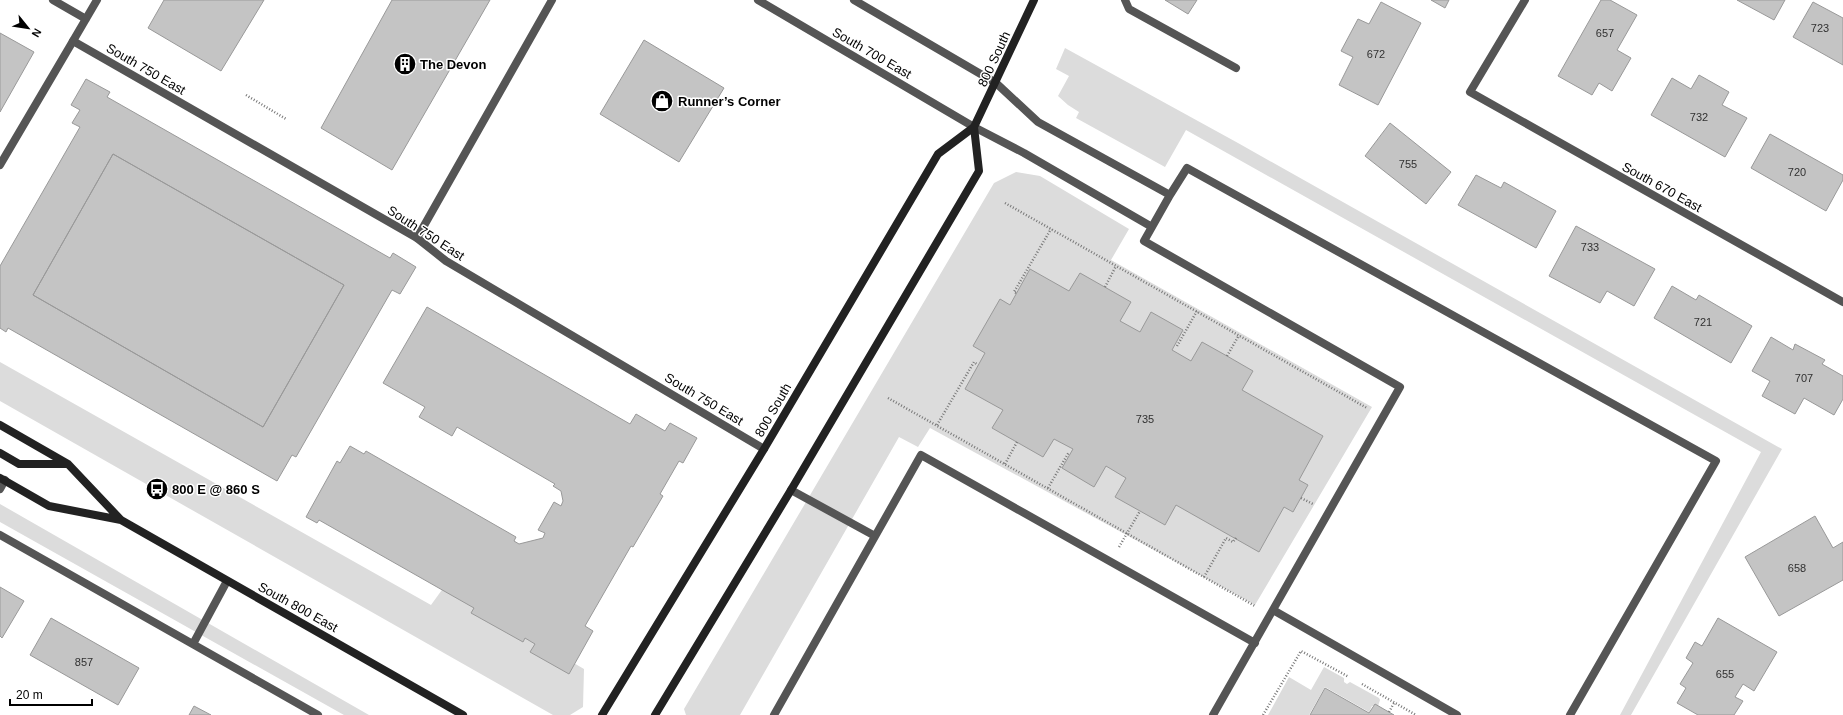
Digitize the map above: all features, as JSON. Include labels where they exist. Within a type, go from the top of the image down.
[{"type":"main road","name":"800 South","points":[[602,715],[764,449],[938,154],[974,127],[996,84],[1034,0]]},
{"type":"main road","points":[[655,715],[791,490],[979,172],[974,127]]},
{"type":"main road","name":"South 800 East","points":[[0,425],[68,464],[121,520],[463,715]]},
{"type":"main road","points":[[0,453],[19,464],[68,464]]},
{"type":"main road","name":"South 800 East","points":[[2,479],[49,506],[121,520]]},
{"type":"street","points":[[52,0],[86,19]]},
{"type":"street","points":[[0,165],[97,0]]},
{"type":"street","points":[[417,238],[552,0]]},
{"type":"street","name":"South 700 East","points":[[758,0],[974,127],[1024,153],[1152,227]]},
{"type":"street","points":[[854,0],[996,84],[1038,122],[1170,195]]},
{"type":"street","points":[[1125,0],[1129,9],[1236,68]]},
{"type":"street","name":"South 670 East","points":[[1525,0],[1470,92],[1843,302]]},
{"type":"street","name":"South 750 East","points":[[73,41],[417,238],[446,261],[764,449]]},
{"type":"street","points":[[1213,715],[1400,388],[1144,241],[1187,168],[1716,461],[1570,715]]},
{"type":"street","points":[[774,715],[921,455],[1255,643]]},
{"type":"street","points":[[0,489],[2,479]]},
{"type":"street","points":[[791,490],[875,536]]},
{"type":"street","points":[[0,535],[318,715]]},
{"type":"street","points":[[193,644],[227,581]]},
{"type":"street","points":[[1273,610],[1458,715]]},
{"type":"path","points":[[246,95],[286,119]]},
{"type":"path","points":[[1005,203],[1367,408],[1363,414]]},
{"type":"path","points":[[1016,293],[1014,292],[1051,229]]},
{"type":"path","points":[[1105,287],[1116,266]]},
{"type":"path","points":[[1177,346],[1197,311]]},
{"type":"path","points":[[1227,356],[1239,335]]},
{"type":"path","points":[[937,425],[974,362],[978,365]]},
{"type":"path","points":[[888,398],[1256,606]]},
{"type":"path","points":[[1005,464],[1017,442]]},
{"type":"path","points":[[1048,488],[1069,452]]},
{"type":"path","points":[[1301,498],[1313,504],[1317,498]]},
{"type":"path","points":[[1110,562],[1140,511]]},
{"type":"path","points":[[1204,577],[1226,538],[1233,542],[1236,538]]},
{"type":"path","points":[[1263,715],[1301,651],[1416,715]]},
{"type":"path","points":[[1389,712],[1394,703]]},
{"type":"shaded area","points":[[1065,48],[1238,143],[1782,449],[1631,715],[1620,715],[1761,452],[1186,130],[1165,167],[1076,118],[1079,112],[1058,96],[1069,76],[1056,69]]},
{"type":"shaded area","points":[[1016,172],[1040,176],[1129,229],[1111,260],[1372,407],[1255,605],[930,428],[918,447],[899,437],[740,715],[686,715],[684,709],[994,183]]},
{"type":"shaded area","points":[[0,362],[431,605],[444,587],[584,669],[583,707],[570,715],[553,715],[0,401]]},
{"type":"shaded area","points":[[0,504],[369,715],[344,715],[0,522]]},
{"type":"shaded area","points":[[1324,667],[1344,678],[1344,682],[1347,684],[1350,682],[1379,698],[1380,700],[1378,706],[1372,706],[1369,712],[1325,687],[1309,715],[1268,715],[1289,677],[1311,690]]},
{"type":"building","points":[[164,0],[264,0],[221,71],[148,28]]},
{"type":"building","name":"The Devon","points":[[392,0],[490,0],[392,170],[321,128]]},
{"type":"building","points":[[1165,0],[1197,0],[1188,14]]},
{"type":"building","points":[[1431,0],[1449,0],[1445,8]]},
{"type":"building","points":[[1601,0],[1610,0],[1637,15],[1617,50],[1631,58],[1612,91],[1599,83],[1592,95],[1558,76]]},
{"type":"building","points":[[1737,0],[1785,0],[1774,20]]},
{"type":"building","points":[[1381,2],[1421,23],[1378,105],[1339,85],[1353,57],[1341,51],[1358,19],[1369,24]]},
{"type":"building","points":[[1813,2],[1843,18],[1843,65],[1793,37]]},
{"type":"building","points":[[0,33],[34,52],[0,112]]},
{"type":"building","name":"Runner’s Corner","points":[[644,40],[724,88],[679,162],[600,114]]},
{"type":"building","points":[[1699,75],[1729,92],[1722,105],[1747,118],[1725,157],[1651,115],[1672,78],[1691,89]]},
{"type":"building","points":[[86,79],[110,92],[107,97],[390,258],[393,253],[416,267],[400,294],[392,290],[296,457],[292,455],[277,481],[8,328],[6,332],[0,328],[0,266],[80,127],[72,123],[80,110],[71,105]],"holes":[[[113,154],[344,285],[263,427],[33,295]]]},
{"type":"building","points":[[1390,123],[1451,172],[1426,204],[1365,156]]},
{"type":"building","points":[[1770,134],[1843,175],[1843,180],[1826,211],[1751,168]]},
{"type":"building","points":[[113,154],[344,285],[263,427],[33,295]]},
{"type":"building","points":[[1476,175],[1501,188],[1504,182],[1556,211],[1536,248],[1458,205]]},
{"type":"building","points":[[1576,226],[1655,269],[1634,306],[1607,291],[1600,303],[1549,276]]},
{"type":"building","points":[[1030,269],[1069,291],[1080,273],[1131,302],[1120,321],[1140,332],[1151,312],[1183,330],[1172,350],[1191,361],[1202,342],[1227,356],[1253,371],[1242,390],[1323,436],[1299,480],[1308,485],[1293,512],[1284,507],[1259,552],[1176,505],[1165,525],[1115,497],[1126,478],[1106,466],[1094,487],[1062,468],[1073,449],[1054,439],[1043,457],[992,428],[1003,410],[965,389],[985,353],[973,346],[1000,299],[1010,305]]},
{"type":"building","points":[[1672,286],[1696,300],[1699,295],[1752,326],[1731,363],[1654,318]]},
{"type":"building","points":[[427,307],[630,424],[636,414],[665,431],[670,423],[697,438],[683,463],[679,461],[660,494],[663,496],[633,547],[631,546],[585,626],[593,631],[569,674],[530,652],[535,644],[525,638],[523,642],[471,613],[474,608],[319,520],[317,523],[306,517],[337,461],[340,463],[350,446],[364,454],[366,451],[516,537],[514,541],[519,544],[543,538],[545,533],[538,530],[554,502],[561,506],[563,501],[561,491],[553,486],[555,484],[457,427],[452,436],[419,417],[425,407],[383,383]]},
{"type":"building","points":[[1771,337],[1793,350],[1795,344],[1825,360],[1822,364],[1843,376],[1843,399],[1834,415],[1804,398],[1795,414],[1762,396],[1770,381],[1752,371]]},
{"type":"building","points":[[1815,516],[1833,548],[1843,542],[1843,580],[1779,616],[1745,557]]},
{"type":"building","points":[[0,587],[24,601],[2,638],[0,636]]},
{"type":"building","points":[[51,618],[139,668],[118,705],[30,655]]},
{"type":"building","points":[[1718,618],[1777,652],[1754,691],[1743,684],[1735,697],[1743,701],[1734,715],[1698,715],[1677,703],[1686,688],[1680,684],[1693,663],[1686,658],[1695,642],[1702,646]]},
{"type":"building","points":[[1325,688],[1369,713],[1375,704],[1394,715],[1310,715]]},
{"type":"building","points":[[194,706],[211,715],[189,715]]},
{"type":"place","name":"The Devon","points":[[405,64]]},
{"type":"place","name":"Runner’s Corner","points":[[662,101]]},
{"type":"place","name":"800 E @ 860 S","points":[[157,489]]}]
